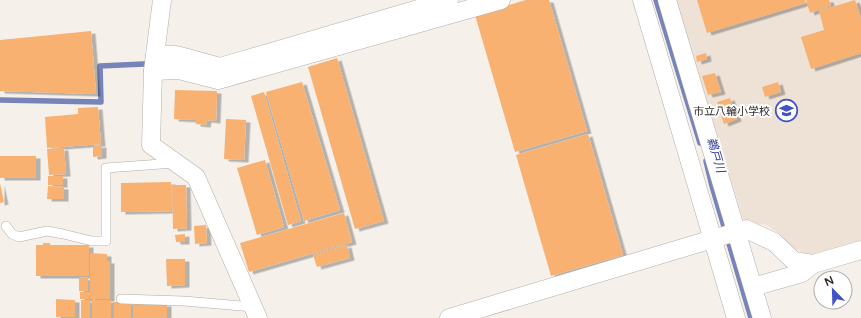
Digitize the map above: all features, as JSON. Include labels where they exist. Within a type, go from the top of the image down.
[{"type":"street","points":[[162,0],[154,63],[151,145],[196,177],[256,312]]},
{"type":"street","points":[[154,63],[176,55],[220,67],[449,0]]},
{"type":"street","points":[[154,63],[218,80],[501,0]]},
{"type":"street","points":[[642,0],[724,236],[753,287],[762,318]]},
{"type":"street","points":[[668,0],[724,236],[736,318]]},
{"type":"street","points":[[449,318],[746,229],[774,242],[794,261],[813,264]]},
{"type":"street","points":[[753,287],[802,272],[813,264],[861,250]]},
{"type":"lane","points":[[6,226],[12,234],[20,237],[47,232],[63,234],[92,242],[106,241],[106,168],[176,163]]},
{"type":"lane","points":[[121,299],[184,301],[256,312]]},
{"type":"shaded area","name":"市立八輪小学校","points":[[676,0],[861,0],[861,242],[818,255],[804,253],[792,247],[767,225],[744,222]]},
{"type":"building","points":[[526,0],[549,0],[587,131],[515,152],[475,15]]},
{"type":"building","points":[[697,0],[805,0],[806,3],[707,33]]},
{"type":"building","points":[[806,0],[829,0],[831,6],[810,13]]},
{"type":"building","points":[[855,0],[861,18],[861,53],[811,69],[801,37],[824,30],[819,11]]},
{"type":"building","points":[[91,31],[96,94],[0,91],[0,40]]},
{"type":"building","points":[[706,53],[707,59],[697,62],[696,56]]},
{"type":"building","points":[[337,58],[384,221],[355,229],[308,67]]},
{"type":"building","points":[[715,73],[721,92],[708,95],[702,76]]},
{"type":"building","points":[[302,82],[340,210],[304,221],[266,92]]},
{"type":"building","points":[[778,82],[781,92],[765,97],[762,87]]},
{"type":"building","points":[[175,90],[217,91],[216,121],[207,120],[206,125],[196,124],[196,120],[174,119]]},
{"type":"building","points":[[264,92],[301,221],[288,225],[251,96]]},
{"type":"building","points":[[730,98],[737,119],[724,124],[717,102]]},
{"type":"building","points":[[98,107],[101,144],[47,148],[45,117],[78,114],[78,108]]},
{"type":"building","points":[[226,119],[246,120],[244,160],[224,159]]},
{"type":"building","points":[[588,134],[623,255],[551,276],[516,155]]},
{"type":"building","points":[[102,145],[102,156],[93,157],[93,146]]},
{"type":"building","points":[[64,148],[66,174],[49,175],[47,149]]},
{"type":"building","points":[[0,156],[36,156],[36,178],[0,178]]},
{"type":"building","points":[[265,160],[284,227],[257,235],[237,168]]},
{"type":"building","points":[[48,176],[63,176],[63,185],[48,185]]},
{"type":"building","points":[[171,182],[172,211],[121,212],[121,183]]},
{"type":"building","points":[[0,183],[4,202],[0,203]]},
{"type":"building","points":[[172,185],[186,185],[187,228],[173,229]]},
{"type":"building","points":[[48,186],[64,187],[64,199],[47,199]]},
{"type":"building","points":[[344,213],[352,242],[249,272],[240,243]]},
{"type":"building","points":[[206,225],[207,243],[195,244],[194,226]]},
{"type":"building","points":[[185,234],[185,242],[176,242],[175,235]]},
{"type":"building","points":[[43,243],[50,243],[50,245],[89,245],[89,276],[36,276],[36,245],[43,245]]},
{"type":"building","points":[[347,245],[350,258],[317,267],[313,255]]},
{"type":"building","points":[[90,253],[107,254],[107,261],[110,261],[110,299],[90,299]]},
{"type":"building","points":[[166,259],[185,259],[185,285],[167,286]]},
{"type":"building","points":[[79,277],[88,278],[88,291],[79,291]]},
{"type":"building","points":[[80,292],[89,292],[89,299],[80,299]]},
{"type":"building","points":[[56,299],[75,300],[75,317],[56,317]]},
{"type":"building","points":[[81,300],[90,300],[90,318],[81,318]]},
{"type":"building","points":[[92,300],[111,300],[111,318],[92,318]]},
{"type":"building","points":[[114,302],[131,302],[131,318],[114,318]]},
{"type":"building","points":[[133,304],[167,304],[167,318],[133,318]]},
{"type":"waterway","name":"鵜戸川","points":[[656,0],[700,143]]},
{"type":"waterway","points":[[0,100],[101,102],[100,66],[144,64]]},
{"type":"waterway","name":"鵜戸川","points":[[706,161],[751,318]]},
{"type":"place","name":"市立八輪小学校","points":[[786,111]]}]
